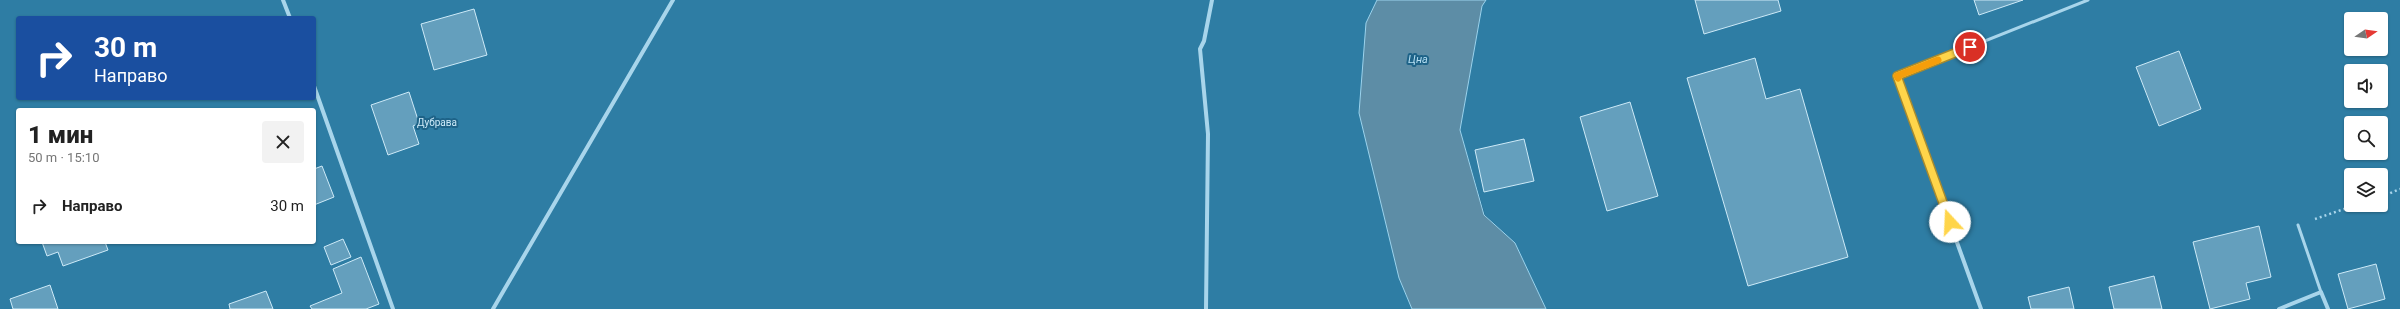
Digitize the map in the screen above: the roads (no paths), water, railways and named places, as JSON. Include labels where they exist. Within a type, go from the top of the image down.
[{"type":"street","points":[[283,0],[289,16]]},
{"type":"street","points":[[493,309],[673,0]]},
{"type":"street","points":[[1206,309],[1208,134],[1200,49],[1204,41],[1212,0]]},
{"type":"street","points":[[1897,76],[1981,309]]},
{"type":"street","points":[[316,92],[393,309]]},
{"type":"street","points":[[2280,309],[2321,292],[2328,309]]},
{"type":"lane","points":[[1897,76],[2088,0]]},
{"type":"lane","points":[[2298,225],[2321,292]]},
{"type":"water","name":"Цна","points":[[1377,0],[1486,0],[1482,6],[1460,130],[1484,215],[1515,243],[1546,309],[1412,309],[1399,278],[1359,113],[1366,23]]},
{"type":"park label","name":"Дубрава","points":[[437,122]]}]
